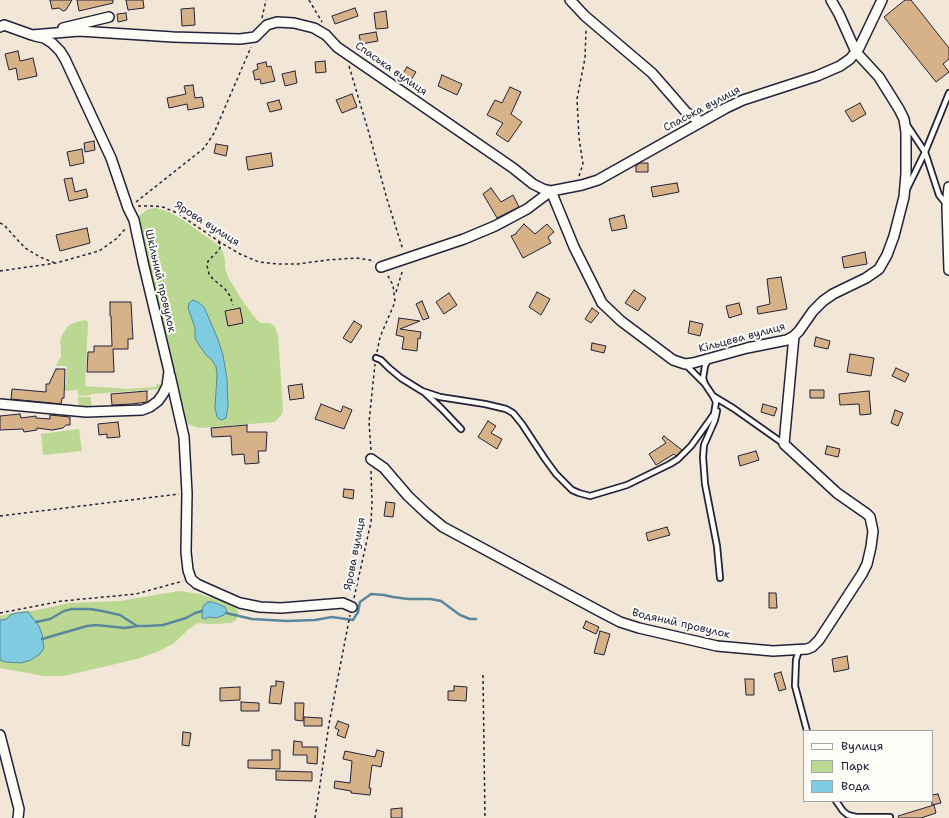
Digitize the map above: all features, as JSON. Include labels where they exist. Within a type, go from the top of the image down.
[{"type":"street","points":[[570,0],[585,16],[641,62],[686,112],[701,122]]},
{"type":"street","name":"Кільцева вулиця","points":[[684,364],[786,340],[794,336],[800,331],[813,312],[823,301],[833,294],[873,274],[879,269],[887,255],[894,236],[904,197],[906,174],[906,132],[904,120],[879,77],[856,52],[831,0]]},
{"type":"street","name":"Спаська вулиця","points":[[255,37],[266,25],[277,22],[314,28],[326,35],[338,47],[513,168],[533,184],[543,190],[551,191],[582,185],[598,180],[701,122],[744,100],[817,76],[840,66],[850,59],[856,52],[882,0]]},
{"type":"street","points":[[32,35],[109,18]]},
{"type":"street","name":"Шкільний провулок","points":[[0,404],[86,412],[142,410],[150,407],[158,401],[163,394],[167,386],[169,371],[134,220],[128,208],[111,158],[66,58],[52,43],[44,38],[1,24]]},
{"type":"street","name":"Шкільний провулок","points":[[32,35],[79,31],[173,37],[240,39],[255,37]]},
{"type":"street","points":[[949,187],[949,270]]},
{"type":"street","points":[[551,191],[574,247],[602,303],[621,321],[673,360],[684,364]]},
{"type":"street","name":"Спаська вулиця","points":[[381,268],[464,239],[495,226],[527,209],[551,191]]},
{"type":"street","points":[[784,444],[794,336]]},
{"type":"street","points":[[169,371],[184,437],[186,552],[188,570],[191,579],[196,584],[240,603],[260,607],[281,608],[344,603],[351,610]]},
{"type":"street","name":"Водяний провулок","points":[[371,459],[384,468],[408,496],[443,527],[620,622],[639,628],[717,646],[757,650],[799,650],[807,649],[814,645],[862,574],[867,564],[873,531],[870,517],[867,514],[837,493],[784,444]]},
{"type":"street","points":[[0,735],[20,809],[18,818]]},
{"type":"lane","points":[[904,197],[925,152],[949,93]]},
{"type":"lane","points":[[904,120],[925,152],[939,194],[948,207]]},
{"type":"lane","points":[[376,358],[381,360],[401,378],[422,391],[442,409],[461,430]]},
{"type":"lane","points":[[705,384],[704,372],[708,359]]},
{"type":"lane","points":[[684,364],[705,384],[716,402],[717,412],[704,446],[703,457],[705,484],[717,546],[720,578]]},
{"type":"lane","points":[[422,391],[440,397],[492,406],[513,413],[556,474],[572,490],[590,496],[627,485],[678,459],[691,446],[714,414],[716,402]]},
{"type":"lane","points":[[713,396],[733,408],[784,444]]},
{"type":"lane","points":[[799,650],[796,660],[795,686],[807,730]]},
{"type":"lane","points":[[837,802],[842,811],[848,815],[856,817],[890,817]]},
{"type":"path","points":[[261,19],[266,0]]},
{"type":"path","points":[[309,0],[325,27]]},
{"type":"path","points":[[578,177],[583,164],[579,138],[577,99],[585,58],[585,16]]},
{"type":"path","points":[[128,208],[203,149],[209,142],[255,37]]},
{"type":"path","points":[[348,63],[406,259]]},
{"type":"path","name":"Ярова вулиця","points":[[128,208],[144,205],[163,208],[177,213],[240,254],[259,262],[298,264],[356,258],[370,260],[381,268],[389,277],[393,285],[395,302],[380,337],[371,392],[369,422],[372,503],[370,522],[329,724],[315,818]]},
{"type":"path","points":[[0,271],[56,263],[99,251],[116,239],[134,220]]},
{"type":"path","points":[[0,223],[4,225],[25,248],[40,257],[56,263]]},
{"type":"path","points":[[217,240],[221,245],[219,250],[208,261],[207,266],[213,279],[225,289],[230,296],[233,305]]},
{"type":"path","name":"Ярова вулиця","points":[[395,294],[406,259]]},
{"type":"path","points":[[0,516],[186,493]]},
{"type":"path","points":[[0,613],[62,601],[136,594],[191,579]]},
{"type":"path","points":[[483,675],[485,818]]},
{"type":"green space","points":[[156,208],[169,212],[183,220],[218,245],[223,252],[228,277],[242,300],[255,318],[261,323],[270,323],[275,327],[278,335],[283,409],[282,414],[275,422],[200,428],[188,424],[141,238],[138,217],[148,209]]},
{"type":"green space","points":[[86,320],[88,323],[85,386],[127,389],[156,387],[157,384],[162,385],[160,389],[78,396],[78,390],[64,391],[67,366],[56,366],[61,356],[60,341],[68,326]]},
{"type":"green space","points":[[78,397],[91,397],[91,408],[79,407]]},
{"type":"green space","points":[[79,429],[82,451],[43,455],[41,434]]},
{"type":"green space","points":[[179,591],[200,594],[235,607],[239,613],[236,620],[231,623],[198,623],[173,644],[157,652],[137,659],[64,676],[44,676],[0,668],[0,616],[69,603],[120,601]]},
{"type":"water","points":[[193,300],[204,307],[223,355],[227,379],[228,406],[226,418],[222,420],[217,417],[215,408],[216,367],[195,339],[195,328],[188,308],[189,303]]},
{"type":"water","points":[[208,602],[213,602],[225,607],[227,611],[224,615],[216,618],[202,618],[202,609]]},
{"type":"water","points":[[28,612],[39,626],[44,648],[40,654],[31,660],[21,663],[0,660],[0,620],[7,619],[10,615],[16,613]]},
{"type":"building","points":[[50,0],[72,0],[66,10],[63,11],[59,8],[52,9]]},
{"type":"building","points":[[77,0],[113,0],[113,3],[79,11]]},
{"type":"building","points":[[126,0],[143,0],[144,8],[128,10]]},
{"type":"building","points":[[905,0],[911,0],[949,48],[949,59],[943,64],[949,72],[936,82],[884,17]]},
{"type":"building","points":[[194,8],[195,25],[182,26],[181,9]]},
{"type":"building","points":[[355,8],[358,16],[335,24],[332,16]]},
{"type":"building","points":[[386,11],[388,28],[376,29],[374,13]]},
{"type":"building","points":[[126,13],[127,20],[118,22],[117,14]]},
{"type":"building","points":[[376,32],[378,41],[361,44],[359,35]]},
{"type":"building","points":[[18,51],[20,61],[33,58],[37,76],[18,80],[16,68],[9,70],[5,54]]},
{"type":"building","points":[[325,61],[326,72],[316,73],[315,62]]},
{"type":"building","points":[[266,62],[267,67],[271,66],[275,81],[261,84],[260,79],[255,80],[253,71],[258,69],[257,64]]},
{"type":"building","points":[[407,67],[416,72],[411,80],[402,75]]},
{"type":"building","points":[[295,71],[297,83],[285,86],[282,74]]},
{"type":"building","points":[[442,75],[462,84],[457,95],[438,86]]},
{"type":"building","points":[[193,85],[195,98],[202,97],[204,107],[188,110],[187,104],[169,108],[167,98],[186,94],[184,86]]},
{"type":"building","points":[[510,87],[521,92],[511,114],[522,122],[508,142],[496,134],[503,123],[487,115],[495,100],[502,103]]},
{"type":"building","points":[[352,94],[357,107],[342,113],[336,100]]},
{"type":"building","points":[[279,100],[282,109],[270,112],[267,103]]},
{"type":"building","points":[[860,103],[866,114],[852,122],[845,111]]},
{"type":"building","points":[[94,141],[95,150],[85,152],[84,143]]},
{"type":"building","points":[[216,144],[228,146],[226,156],[214,153]]},
{"type":"building","points":[[82,149],[84,163],[70,166],[67,152]]},
{"type":"building","points":[[271,153],[273,166],[248,170],[246,157]]},
{"type":"building","points":[[640,163],[648,163],[648,172],[636,172],[636,166]]},
{"type":"building","points":[[72,178],[75,192],[86,189],[88,197],[69,201],[64,179]]},
{"type":"building","points":[[677,183],[679,192],[653,197],[651,187]]},
{"type":"building","points":[[491,188],[501,202],[513,195],[519,207],[497,218],[483,194]]},
{"type":"building","points":[[624,215],[627,228],[612,231],[609,219]]},
{"type":"building","points":[[524,224],[535,234],[547,224],[554,232],[548,237],[551,243],[523,258],[511,236],[516,234]]},
{"type":"building","points":[[87,228],[90,243],[60,251],[56,235]]},
{"type":"building","points":[[865,252],[867,264],[844,268],[842,257]]},
{"type":"building","points":[[781,277],[787,309],[758,314],[757,307],[770,304],[767,279]]},
{"type":"building","points":[[634,290],[646,298],[638,311],[625,303]]},
{"type":"building","points":[[537,292],[550,299],[541,315],[529,307]]},
{"type":"building","points":[[449,293],[457,305],[444,314],[436,302]]},
{"type":"building","points":[[422,301],[429,318],[423,320],[416,304]]},
{"type":"building","points":[[110,302],[131,302],[133,339],[128,339],[128,349],[113,349],[114,372],[87,372],[88,352],[94,352],[94,346],[112,346]]},
{"type":"building","points":[[739,303],[742,314],[729,318],[726,306]]},
{"type":"building","points":[[240,308],[243,323],[228,326],[225,311]]},
{"type":"building","points":[[592,308],[599,313],[591,323],[585,319]]},
{"type":"building","points":[[399,318],[420,321],[400,329],[421,332],[420,339],[418,338],[417,351],[402,349],[404,337],[396,335]]},
{"type":"building","points":[[354,321],[362,326],[351,343],[343,338]]},
{"type":"building","points":[[690,321],[703,324],[700,336],[688,333]]},
{"type":"building","points":[[816,337],[830,341],[828,349],[814,346]]},
{"type":"building","points":[[592,343],[606,346],[604,353],[591,350]]},
{"type":"building","points":[[850,354],[874,358],[871,376],[847,372]]},
{"type":"building","points":[[896,368],[909,374],[905,382],[892,376]]},
{"type":"building","points":[[56,369],[65,369],[64,398],[62,398],[61,404],[11,399],[12,389],[46,392],[46,384],[49,384]]},
{"type":"building","points":[[302,384],[304,398],[290,400],[288,386]]},
{"type":"building","points":[[810,390],[824,390],[824,398],[810,398]]},
{"type":"building","points":[[147,391],[147,402],[112,405],[111,394]]},
{"type":"building","points":[[869,391],[871,414],[860,415],[859,404],[840,405],[839,394]]},
{"type":"building","points":[[321,404],[341,412],[343,406],[352,410],[344,429],[315,419]]},
{"type":"building","points":[[763,404],[777,408],[774,416],[761,412]]},
{"type":"building","points":[[895,410],[903,413],[898,426],[891,423]]},
{"type":"building","points":[[20,414],[21,418],[36,416],[36,418],[50,419],[50,415],[70,417],[70,425],[52,430],[37,428],[37,430],[24,432],[23,429],[0,430],[0,416]]},
{"type":"building","points":[[488,421],[496,426],[491,433],[502,439],[497,449],[478,437]]},
{"type":"building","points":[[118,422],[120,437],[107,438],[107,434],[99,435],[98,424]]},
{"type":"building","points":[[247,425],[247,432],[267,432],[266,451],[258,451],[259,463],[245,464],[244,454],[232,455],[231,436],[212,437],[211,428]]},
{"type":"building","points":[[664,436],[682,450],[676,456],[674,454],[656,465],[649,454],[666,443],[662,438]]},
{"type":"building","points":[[827,446],[840,449],[838,457],[825,454]]},
{"type":"building","points":[[756,451],[759,460],[740,466],[738,456]]},
{"type":"building","points":[[344,489],[354,490],[353,499],[343,497]]},
{"type":"building","points":[[386,502],[395,503],[393,517],[384,516]]},
{"type":"building","points":[[667,527],[670,535],[648,541],[646,533]]},
{"type":"building","points":[[769,593],[776,593],[777,608],[769,608]]},
{"type":"building","points":[[586,621],[599,627],[596,634],[583,628]]},
{"type":"building","points":[[600,631],[610,634],[604,655],[594,653]]},
{"type":"building","points":[[847,656],[849,669],[834,672],[832,659]]},
{"type":"building","points":[[781,672],[786,689],[779,691],[774,674]]},
{"type":"building","points":[[745,679],[754,679],[754,695],[746,695]]},
{"type":"building","points":[[276,681],[284,682],[281,704],[269,703],[271,686],[276,686]]},
{"type":"building","points":[[454,686],[467,687],[466,701],[448,700],[448,691],[454,691]]},
{"type":"building","points":[[240,687],[240,700],[220,701],[220,688]]},
{"type":"building","points":[[241,702],[259,703],[259,711],[241,711]]},
{"type":"building","points":[[295,703],[304,703],[303,721],[295,720]]},
{"type":"building","points":[[304,717],[322,718],[322,726],[304,726]]},
{"type":"building","points":[[338,721],[349,725],[345,738],[337,735],[339,730],[335,728]]},
{"type":"building","points":[[183,732],[191,733],[189,746],[182,745]]},
{"type":"building","points":[[294,741],[302,742],[302,747],[318,747],[317,764],[307,763],[307,755],[293,755]]},
{"type":"building","points":[[272,750],[280,750],[280,769],[248,768],[248,760],[272,760]]},
{"type":"building","points":[[377,750],[384,752],[381,767],[372,765],[369,788],[371,788],[370,795],[351,793],[351,791],[334,788],[335,781],[350,783],[352,761],[343,759],[345,751],[375,757]]},
{"type":"building","points":[[276,771],[312,772],[312,781],[276,780]]},
{"type":"building","points":[[938,794],[941,803],[932,805],[933,795]]},
{"type":"building","points":[[934,805],[936,813],[921,818],[899,818],[898,816]]},
{"type":"building","points":[[402,808],[402,818],[391,818],[391,809]]},
{"type":"waterway","points":[[226,613],[252,619],[287,621],[315,620],[332,617],[353,620],[358,612],[360,602],[371,594],[408,599],[430,599],[441,601],[460,615],[470,619],[476,619]]},
{"type":"waterway","points":[[36,622],[50,619],[64,611],[72,609],[90,609],[120,615],[137,626],[148,626],[163,625],[202,611]]},
{"type":"waterway","points":[[42,639],[87,626],[96,625],[125,628],[137,626]]}]
